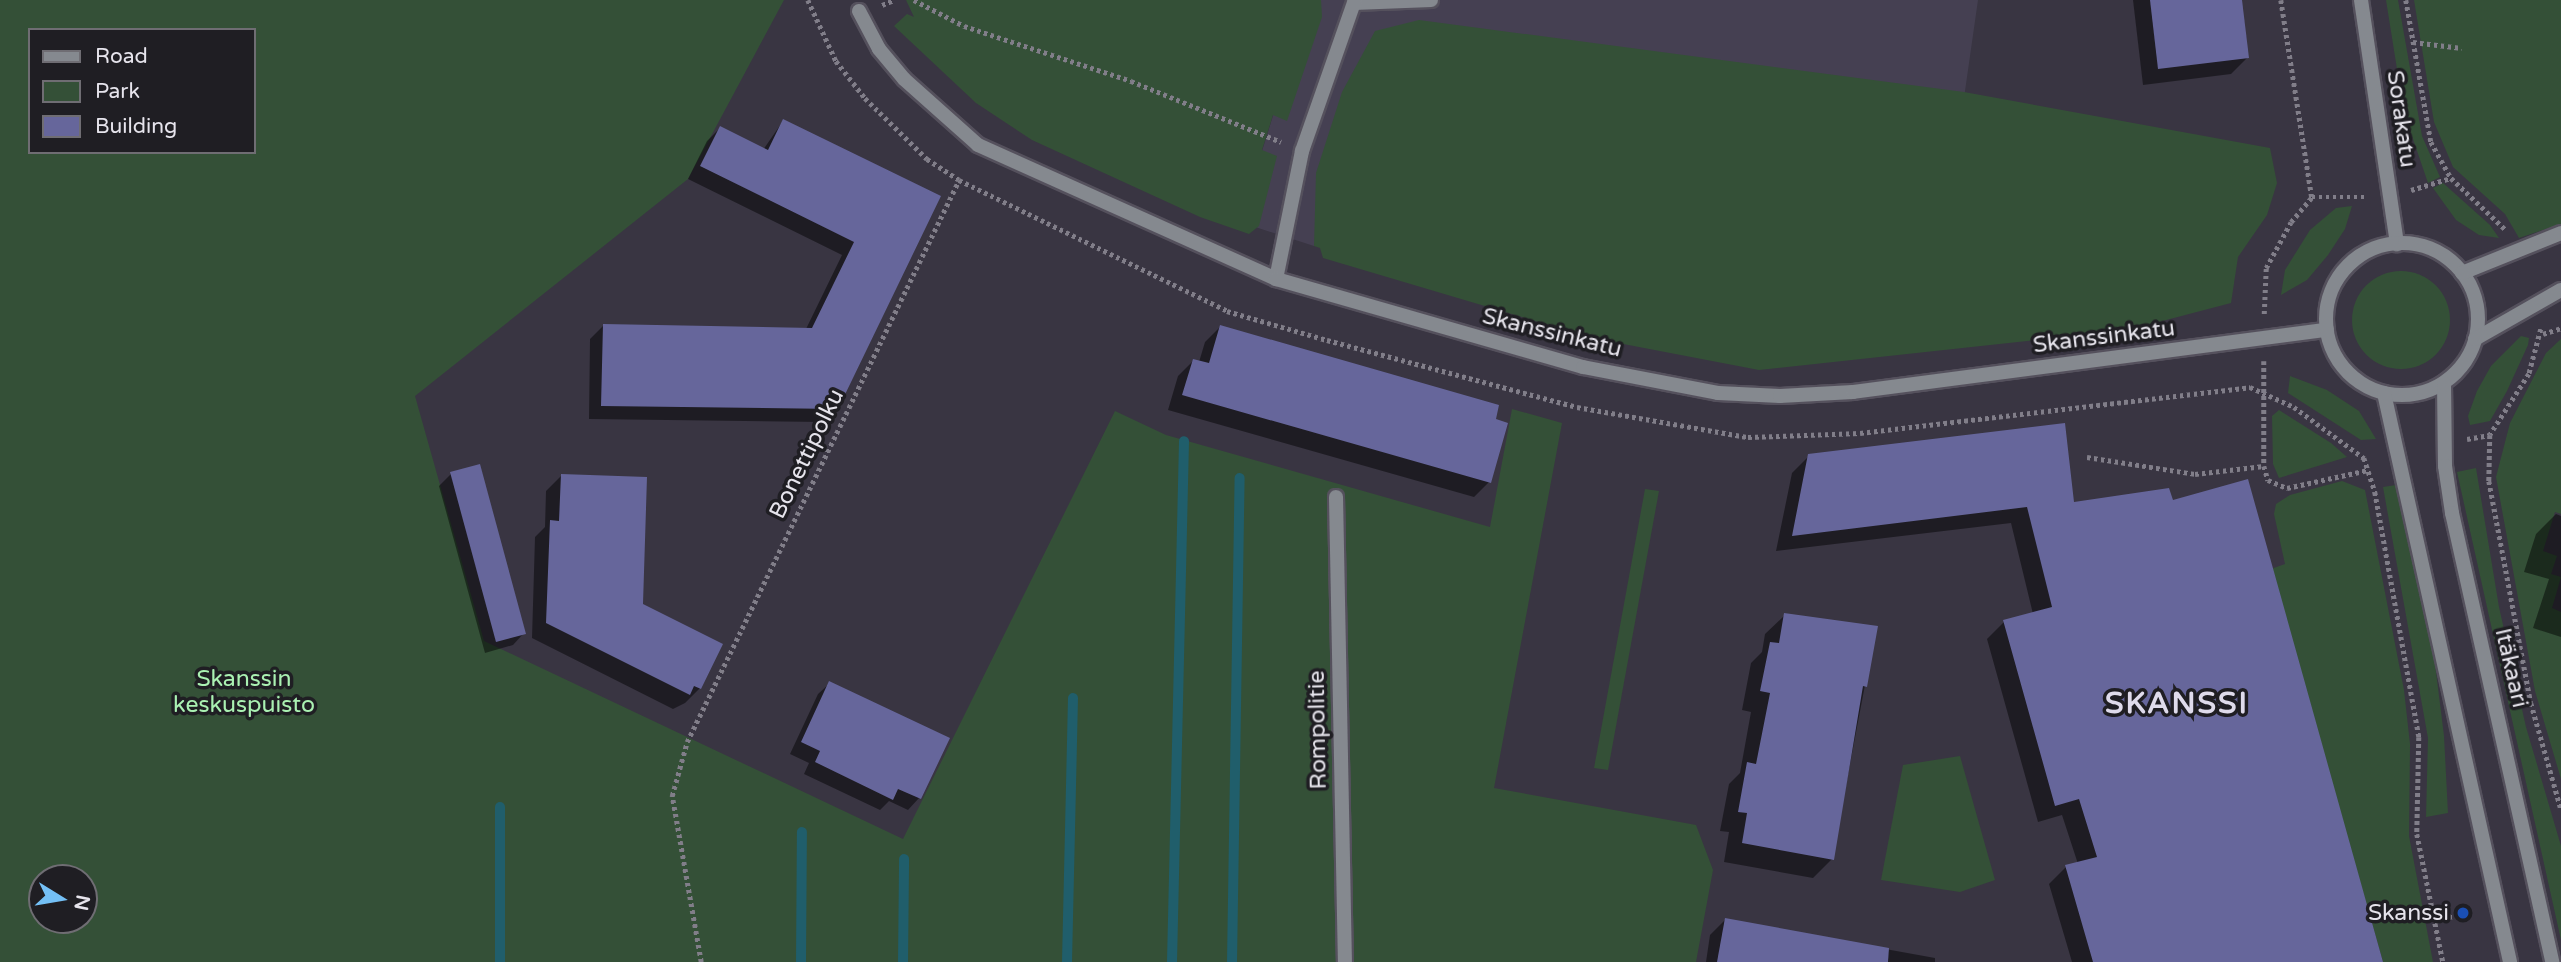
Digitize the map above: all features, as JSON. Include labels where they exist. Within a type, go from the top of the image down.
[{"type":"street","points":[[1276,279],[1302,151],[1355,1],[1431,0]]},
{"type":"street","name":"Sorakatu","points":[[2361,0],[2397,244]]},
{"type":"street","name":"Skanssinkatu","points":[[859,11],[879,49],[904,79],[978,145],[1276,279],[1583,367],[1718,393],[1780,396],[1853,392],[2327,330]]},
{"type":"street","points":[[2462,273],[2561,233]]},
{"type":"street","points":[[2397,244],[2433,250],[2462,273],[2476,304],[2475,339],[2464,364],[2444,383],[2415,394],[2384,393],[2368,387],[2342,365],[2327,330],[2328,302],[2342,273],[2366,253],[2397,244]]},
{"type":"street","points":[[2475,339],[2561,290]]},
{"type":"street","name":"Itäkaari","points":[[2444,383],[2445,466],[2452,513],[2552,962]]},
{"type":"street","points":[[2384,393],[2510,962]]},
{"type":"street","name":"Rompolitie","points":[[1336,497],[1345,962]]},
{"type":"path","points":[[914,0],[964,26],[1131,81],[1302,151]]},
{"type":"path","points":[[2281,0],[2312,197],[2291,222],[2266,268],[2263,339],[2264,466],[2269,480],[2287,488],[2368,470]]},
{"type":"path","points":[[2406,0],[2431,142],[2451,178],[2509,232],[2516,253]]},
{"type":"path","points":[[2413,43],[2462,48]]},
{"type":"path","points":[[2312,197],[2390,196],[2451,178]]},
{"type":"path","name":"Bonettipolku","points":[[701,962],[672,796],[687,743],[959,180]]},
{"type":"path","points":[[2533,305],[2543,334],[2529,374],[2490,435],[2489,481],[2531,703],[2561,809]]},
{"type":"path","points":[[2543,334],[2561,328]]},
{"type":"path","points":[[2087,457],[2195,474],[2264,466]]},
{"type":"path","points":[[2364,458],[2419,737],[2417,834],[2443,962]]},
{"type":"path","points":[[2435,921],[2463,913]]},
{"type":"shaded area","points":[[1309,0],[1978,0],[1961,119],[1378,36],[1314,246],[1240,222]]},
{"type":"green space","name":"Skanssin keskuspuisto","points":[[0,0],[784,0],[688,179],[415,396],[484,641],[903,839],[1115,411],[1166,435],[1490,527],[1512,409],[1562,423],[1494,788],[1696,825],[1713,870],[1696,962],[0,962]]},
{"type":"green space","points":[[906,0],[1321,0],[1322,17],[1287,121],[1273,115],[1262,150],[1277,156],[1259,226],[1249,234],[1200,217],[1032,140],[976,103],[894,26],[907,14],[914,17]]},
{"type":"green space","points":[[2386,0],[2398,0],[2422,136],[2440,177],[2428,183],[2404,113]]},
{"type":"green space","points":[[2414,0],[2561,0],[2561,224],[2519,238],[2505,214],[2453,167],[2434,122]]},
{"type":"green space","points":[[1419,20],[1964,92],[2270,148],[2277,183],[2267,215],[2238,257],[2231,303],[2128,330],[1759,370],[1592,338],[1323,258],[1320,248],[1314,246],[1316,173],[1342,92],[1375,31]]},
{"type":"green space","points":[[2443,183],[2490,225],[2499,238],[2479,235],[2456,220],[2433,188]]},
{"type":"green space","points":[[2352,206],[2345,229],[2328,255],[2307,280],[2281,295],[2285,270],[2310,230],[2336,208]]},
{"type":"green space","points":[[2401,271],[2428,279],[2442,293],[2450,320],[2442,347],[2428,361],[2401,369],[2374,361],[2360,347],[2352,320],[2360,293],[2374,279]]},
{"type":"green space","points":[[2521,336],[2529,338],[2528,345],[2490,421],[2470,425],[2468,416],[2477,391],[2491,366]]},
{"type":"green space","points":[[2561,339],[2561,514],[2555,512],[2543,551],[2557,556],[2551,574],[2561,577],[2552,608],[2561,612],[2561,779],[2535,691],[2496,477],[2510,423],[2546,353]]},
{"type":"green space","points":[[2290,376],[2327,390],[2359,411],[2376,439],[2361,440],[2288,393]]},
{"type":"green space","points":[[2279,410],[2331,443],[2347,457],[2279,478],[2273,464],[2272,416]]},
{"type":"green space","points":[[2476,468],[2499,607],[2526,727],[2561,846],[2561,940],[2457,472]]},
{"type":"green space","points":[[2342,481],[2365,490],[2404,690],[2410,744],[2409,836],[2433,962],[2383,962],[2271,569],[2285,564],[2274,514],[2276,504],[2290,495]]},
{"type":"green space","points":[[2396,485],[2435,664],[2444,736],[2448,813],[2426,817],[2428,738],[2383,487]]},
{"type":"green space","points":[[1645,489],[1659,491],[1608,770],[1594,768]]},
{"type":"green space","points":[[1960,756],[1995,880],[1960,892],[1881,880],[1903,765]]},
{"type":"building","points":[[2150,0],[2242,0],[2249,58],[2158,69]]},
{"type":"building","points":[[783,119],[941,196],[838,409],[601,406],[603,324],[812,328],[854,242],[700,166],[720,126],[768,150]]},
{"type":"building","points":[[1220,325],[1499,405],[1496,419],[1508,423],[1491,483],[1182,395],[1193,359],[1209,363]]},
{"type":"building","points":[[2065,423],[2074,502],[2169,488],[2173,500],[2248,479],[2383,962],[2093,962],[2065,865],[2097,857],[2079,799],[2055,806],[2003,620],[2052,607],[2027,507],[1792,536],[1808,454]]},
{"type":"building","points":[[480,464],[526,634],[496,642],[450,472]]},
{"type":"building","points":[[561,474],[647,477],[643,604],[723,644],[701,689],[694,686],[690,695],[546,623],[550,520],[559,521]]},
{"type":"building","points":[[1784,613],[1878,626],[1867,687],[1863,686],[1834,860],[1742,843],[1747,813],[1738,812],[1747,762],[1756,764],[1770,693],[1760,691],[1770,642],[1779,643]]},
{"type":"building","points":[[829,681],[950,738],[921,799],[898,789],[893,800],[815,762],[820,751],[801,742]]},
{"type":"building","points":[[1725,918],[1889,948],[1888,962],[1717,962]]},
{"type":"waterway","points":[[1172,962],[1184,441]]},
{"type":"waterway","points":[[1232,962],[1240,478]]},
{"type":"waterway","points":[[1067,962],[1073,698]]},
{"type":"waterway","points":[[500,807],[500,962]]},
{"type":"waterway","points":[[801,962],[802,832]]},
{"type":"waterway","points":[[903,962],[904,859]]},
{"type":"place","name":"Skanssi","points":[[2463,913]]},
{"type":"district","name":"SKANSSI","points":[[2177,704]]}]
